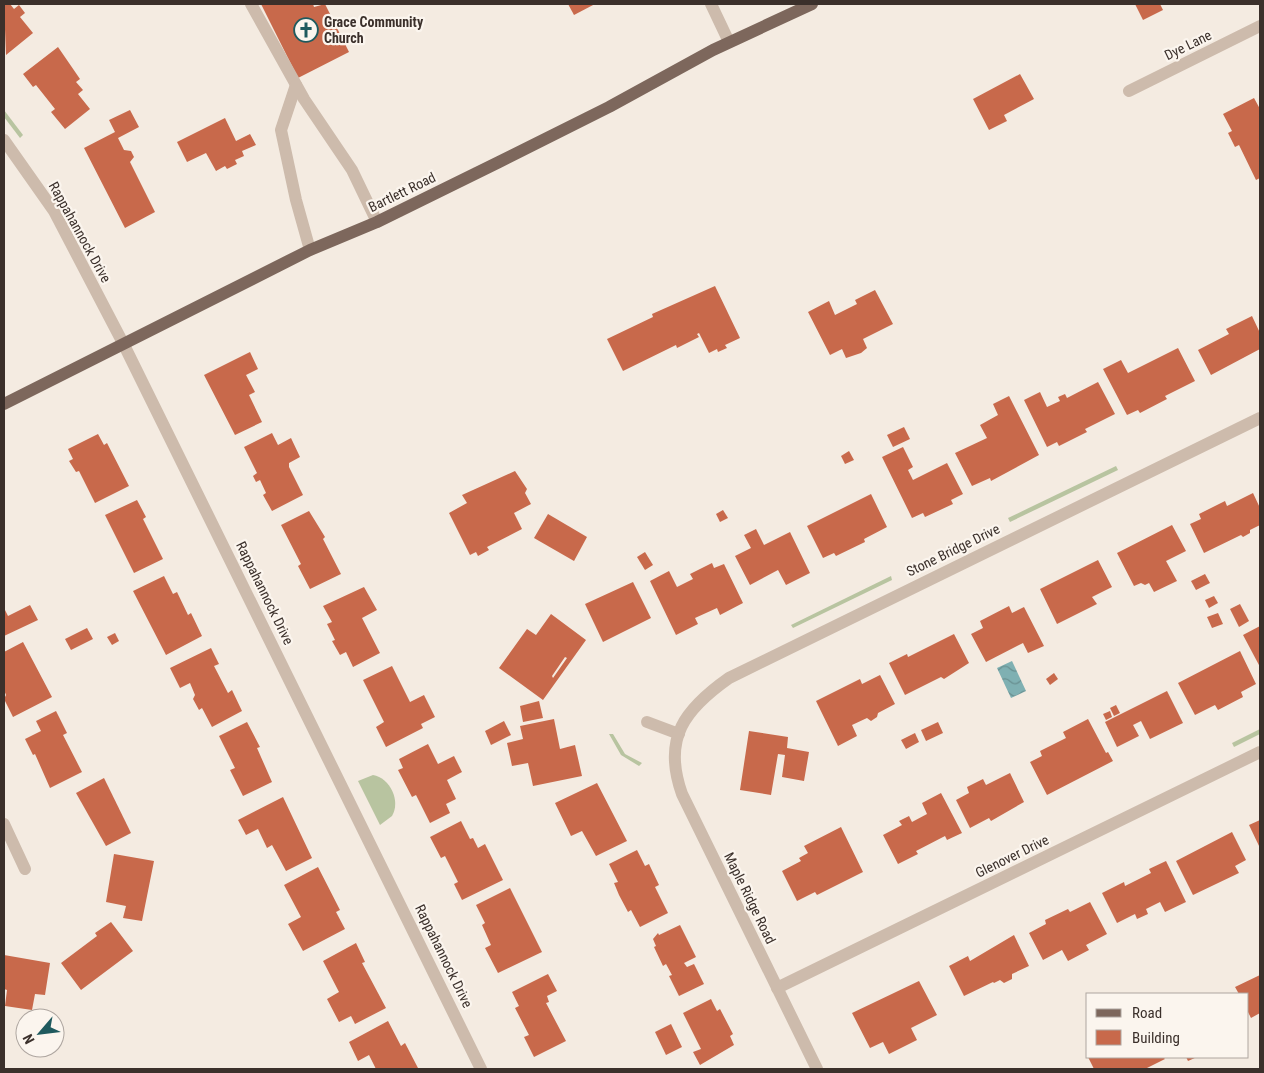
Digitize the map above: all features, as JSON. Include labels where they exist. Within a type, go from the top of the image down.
[{"type":"main road","name":"Bartlett Road","points":[[4,404],[310,250],[377,222],[609,107],[729,42],[812,4]]},
{"type":"street","points":[[251,4],[296,85],[352,170],[377,222]]},
{"type":"street","points":[[711,4],[729,42]]},
{"type":"street","name":"Dye Lane","points":[[1129,91],[1260,26]]},
{"type":"street","points":[[296,85],[281,130],[296,200],[310,250]]},
{"type":"street","name":"Rappahannock Drive","points":[[4,140],[54,211],[124,344],[481,1069]]},
{"type":"street","name":"Stone Bridge Drive","points":[[679,734],[685,718],[696,704],[729,678],[1260,418]]},
{"type":"street","points":[[647,722],[679,734]]},
{"type":"street","name":"Maple Ridge Road","points":[[679,734],[675,755],[676,770],[682,794],[817,1069]]},
{"type":"street","name":"Glenover Drive","points":[[777,988],[1260,752]]},
{"type":"street","points":[[4,824],[25,868]]},
{"type":"green space","points":[[4,110],[23,135],[20,138],[4,117]]},
{"type":"green space","points":[[1116,466],[1118,470],[1010,522],[1008,518]]},
{"type":"green space","points":[[891,576],[892,580],[793,628],[791,625]]},
{"type":"green space","points":[[1260,729],[1260,734],[1234,747],[1232,743]]},
{"type":"green space","points":[[609,734],[613,734],[625,754],[642,763],[639,766],[621,755]]},
{"type":"green space","points":[[373,775],[389,785],[395,804],[392,816],[380,825],[358,781]]},
{"type":"water","points":[[1012,661],[1026,691],[1011,698],[997,668]]},
{"type":"building","points":[[4,4],[10,4],[14,9],[19,5],[25,13],[20,17],[33,33],[6,55]]},
{"type":"building","name":"Grace Community Church","points":[[261,4],[313,4],[314,7],[325,4],[349,52],[298,78]]},
{"type":"building","points":[[568,4],[595,4],[574,15]]},
{"type":"building","points":[[1135,4],[1160,4],[1163,10],[1143,20]]},
{"type":"building","points":[[58,47],[80,79],[76,82],[83,90],[78,94],[90,109],[65,129],[51,112],[55,109],[36,85],[33,87],[23,74]]},
{"type":"building","points":[[1020,74],[1034,99],[1004,115],[1007,121],[989,130],[973,99]]},
{"type":"building","points":[[1254,98],[1260,109],[1260,178],[1256,180],[1239,145],[1235,147],[1228,133],[1232,131],[1223,114]]},
{"type":"building","points":[[130,110],[139,127],[118,138],[124,150],[131,151],[134,157],[130,162],[155,212],[125,228],[84,148],[115,132],[109,120]]},
{"type":"building","points":[[225,118],[236,141],[250,134],[256,145],[242,151],[244,156],[235,160],[237,164],[227,169],[225,166],[216,171],[206,153],[187,162],[177,142]]},
{"type":"building","points":[[715,286],[740,338],[725,345],[727,348],[718,352],[717,349],[709,353],[699,333],[697,334],[699,337],[677,348],[676,345],[623,371],[607,339],[653,317],[652,314]]},
{"type":"building","points":[[875,290],[893,324],[863,339],[867,348],[861,353],[846,358],[842,349],[830,355],[808,312],[829,301],[835,315],[857,304],[855,300]]},
{"type":"building","points":[[1252,316],[1260,333],[1260,349],[1211,375],[1198,350],[1229,334],[1226,329]]},
{"type":"building","points":[[1178,348],[1195,381],[1165,396],[1167,399],[1140,413],[1138,410],[1127,415],[1103,369],[1121,360],[1128,373]]},
{"type":"building","points":[[250,352],[258,369],[246,375],[255,392],[249,395],[262,422],[235,435],[204,375]]},
{"type":"building","points":[[1098,382],[1115,414],[1085,429],[1087,432],[1059,446],[1057,442],[1047,447],[1024,400],[1040,392],[1047,407],[1060,401],[1058,397],[1065,394],[1067,398]]},
{"type":"building","points":[[1009,396],[1039,455],[991,481],[990,478],[972,486],[955,453],[987,438],[980,425],[998,415],[993,404]]},
{"type":"building","points":[[904,427],[910,439],[893,447],[887,435]]},
{"type":"building","points":[[272,433],[278,445],[291,438],[300,457],[289,463],[289,467],[303,495],[272,511],[263,495],[266,493],[260,480],[256,482],[253,476],[257,473],[244,447]]},
{"type":"building","points":[[98,434],[104,445],[107,443],[129,486],[95,503],[79,471],[76,472],[69,461],[73,459],[68,449]]},
{"type":"building","points":[[903,447],[913,467],[908,470],[913,480],[947,463],[963,494],[951,500],[953,504],[925,517],[923,513],[912,518],[882,457]]},
{"type":"building","points":[[849,451],[854,460],[845,464],[841,456]]},
{"type":"building","points":[[515,471],[527,489],[525,493],[531,504],[514,513],[522,529],[487,547],[489,550],[478,556],[476,552],[470,555],[449,513],[467,503],[462,495]]},
{"type":"building","points":[[1253,493],[1260,508],[1260,525],[1250,530],[1250,533],[1243,537],[1241,535],[1204,553],[1190,524],[1201,519],[1199,514],[1225,501],[1227,506]]},
{"type":"building","points":[[871,494],[887,527],[864,539],[865,542],[836,556],[834,553],[823,558],[807,526]]},
{"type":"building","points":[[137,500],[146,517],[143,519],[163,559],[134,573],[105,515]]},
{"type":"building","points":[[723,510],[728,518],[720,522],[716,514]]},
{"type":"building","points":[[309,511],[325,537],[323,539],[341,574],[310,589],[298,566],[301,564],[281,525]]},
{"type":"building","points":[[548,514],[587,537],[574,561],[534,538]]},
{"type":"building","points":[[1172,525],[1186,551],[1166,561],[1177,581],[1154,592],[1149,583],[1145,585],[1141,583],[1134,586],[1117,553]]},
{"type":"building","points":[[756,529],[764,545],[790,532],[810,573],[786,585],[778,570],[750,585],[735,556],[751,548],[744,535]]},
{"type":"building","points":[[645,552],[653,565],[645,570],[637,557]]},
{"type":"building","points":[[1098,560],[1112,587],[1092,597],[1097,604],[1057,624],[1040,589]]},
{"type":"building","points":[[712,563],[714,568],[724,564],[743,603],[720,615],[717,608],[695,618],[698,624],[676,635],[650,581],[669,571],[677,587],[693,579],[690,574]]},
{"type":"building","points":[[1205,574],[1210,583],[1196,590],[1191,581]]},
{"type":"building","points":[[164,576],[173,594],[177,592],[188,615],[191,613],[202,636],[166,655],[133,591]]},
{"type":"building","points":[[633,582],[651,618],[603,642],[585,604]]},
{"type":"building","points":[[364,587],[377,610],[362,618],[380,653],[353,667],[346,652],[340,655],[332,641],[335,640],[327,624],[332,622],[323,606]]},
{"type":"building","points":[[1214,596],[1218,603],[1209,608],[1205,600]]},
{"type":"building","points":[[1240,604],[1249,621],[1239,627],[1230,609]]},
{"type":"building","points":[[30,605],[38,620],[4,636],[4,608],[8,616]]},
{"type":"building","points":[[1009,606],[1012,613],[1024,607],[1044,646],[1028,653],[1023,643],[986,662],[971,634],[983,628],[980,621]]},
{"type":"building","points":[[1218,613],[1223,624],[1212,628],[1207,617]]},
{"type":"building","points":[[551,614],[586,640],[543,700],[499,668],[527,629],[536,635]],"holes":[[[565,657],[567,658],[553,678],[552,676]]]},
{"type":"building","points":[[1260,626],[1260,667],[1243,635]]},
{"type":"building","points":[[87,628],[93,639],[71,650],[65,639]]},
{"type":"building","points":[[115,633],[119,641],[112,645],[107,637]]},
{"type":"building","points":[[954,634],[969,663],[944,679],[941,677],[905,695],[889,663],[907,654],[908,657]]},
{"type":"building","points":[[23,642],[52,697],[13,717],[4,699],[6,695],[4,690],[4,652]]},
{"type":"building","points":[[211,648],[219,664],[214,666],[228,693],[232,690],[242,711],[212,727],[202,708],[199,710],[193,699],[195,695],[190,683],[180,688],[170,668]]},
{"type":"building","points":[[1240,651],[1256,684],[1241,692],[1243,697],[1218,710],[1215,705],[1195,715],[1178,683]]},
{"type":"building","points":[[392,666],[410,702],[424,695],[435,717],[421,724],[423,728],[386,747],[376,727],[384,722],[363,680]]},
{"type":"building","points":[[1054,673],[1058,679],[1050,685],[1046,679]]},
{"type":"building","points":[[880,675],[895,704],[878,713],[877,717],[871,721],[867,718],[852,725],[857,736],[838,746],[816,701],[860,679],[862,684]]},
{"type":"building","points":[[1167,691],[1183,723],[1150,739],[1141,721],[1133,725],[1139,736],[1117,747],[1105,722]]},
{"type":"building","points":[[539,701],[543,718],[523,722],[520,706]]},
{"type":"building","points":[[1116,705],[1120,713],[1114,716],[1110,708]]},
{"type":"building","points":[[56,711],[67,733],[63,735],[82,772],[50,788],[35,754],[33,755],[25,739],[41,731],[36,721]]},
{"type":"building","points":[[1110,711],[1112,717],[1106,720],[1103,714]]},
{"type":"building","points":[[554,719],[560,749],[575,745],[582,776],[533,786],[528,763],[512,766],[507,743],[523,739],[520,726]]},
{"type":"building","points":[[1088,719],[1106,753],[1108,752],[1113,761],[1047,795],[1030,762],[1042,756],[1040,751],[1066,738],[1063,732]]},
{"type":"building","points":[[504,721],[511,735],[491,745],[485,731]]},
{"type":"building","points":[[247,722],[260,747],[257,748],[272,782],[243,796],[230,770],[235,768],[219,736]]},
{"type":"building","points":[[938,722],[943,733],[926,741],[921,730]]},
{"type":"building","points":[[749,731],[788,737],[787,748],[809,752],[804,781],[782,777],[785,755],[778,754],[771,795],[740,790]]},
{"type":"building","points":[[915,733],[919,742],[906,749],[901,740]]},
{"type":"building","points":[[428,744],[438,764],[454,756],[462,772],[447,780],[456,799],[446,804],[450,813],[430,823],[416,795],[412,797],[398,770],[403,768],[399,759]]},
{"type":"building","points":[[1010,773],[1024,802],[991,821],[989,818],[970,828],[956,800],[969,793],[967,787],[983,779],[986,785]]},
{"type":"building","points":[[104,778],[131,833],[106,846],[76,793]]},
{"type":"building","points":[[597,783],[627,841],[596,856],[582,831],[571,836],[555,803]]},
{"type":"building","points":[[941,793],[962,833],[947,840],[945,836],[916,851],[918,854],[898,864],[883,835],[902,825],[899,821],[909,816],[912,822],[927,814],[922,803]]},
{"type":"building","points":[[283,797],[312,858],[286,871],[272,845],[267,848],[258,829],[246,835],[238,820]]},
{"type":"building","points":[[1260,820],[1260,848],[1249,825]]},
{"type":"building","points":[[461,821],[470,839],[473,838],[478,848],[485,844],[503,880],[462,900],[454,884],[458,882],[445,856],[441,858],[430,837]]},
{"type":"building","points":[[841,827],[863,872],[817,895],[815,892],[797,901],[782,871],[801,861],[799,858],[808,853],[804,846]]},
{"type":"building","points":[[1232,832],[1246,860],[1235,866],[1239,873],[1193,895],[1176,861]]},
{"type":"building","points":[[637,850],[645,866],[649,864],[659,885],[655,887],[668,913],[640,927],[631,910],[628,912],[619,895],[614,883],[618,882],[609,864]]},
{"type":"building","points":[[114,854],[154,861],[142,921],[123,918],[126,906],[106,902]]},
{"type":"building","points":[[1166,861],[1186,902],[1165,912],[1160,902],[1146,909],[1148,914],[1137,919],[1135,914],[1117,923],[1102,893],[1124,882],[1125,886],[1151,873],[1149,869]]},
{"type":"building","points":[[318,867],[340,910],[336,912],[345,929],[303,951],[288,924],[301,917],[284,885]]},
{"type":"building","points":[[510,888],[542,952],[498,973],[485,948],[491,945],[482,925],[485,923],[476,905]]},
{"type":"building","points":[[1090,902],[1107,934],[1086,945],[1089,950],[1068,961],[1062,950],[1043,960],[1029,933],[1046,924],[1045,920],[1068,909],[1070,912]]},
{"type":"building","points":[[111,922],[133,951],[81,990],[61,963],[97,936],[95,933]]},
{"type":"building","points":[[680,925],[696,957],[684,963],[687,967],[694,964],[704,984],[679,996],[669,976],[672,975],[666,964],[663,966],[654,947],[656,946],[653,939],[658,933],[659,935]]},
{"type":"building","points":[[1014,935],[1029,966],[1012,974],[1012,979],[1004,983],[1000,980],[993,982],[964,996],[949,966],[968,956],[970,961]]},
{"type":"building","points":[[356,943],[365,962],[362,963],[386,1008],[355,1024],[351,1016],[339,1022],[327,999],[339,992],[323,961]]},
{"type":"building","points":[[4,955],[50,963],[45,995],[35,994],[32,1008],[5,1006],[7,990],[4,989]]},
{"type":"building","points":[[548,974],[557,991],[547,996],[549,1002],[546,1003],[566,1041],[534,1057],[524,1037],[529,1035],[515,1008],[519,1006],[512,992]]},
{"type":"building","points":[[1260,975],[1260,1013],[1251,1018],[1249,1014],[1249,993],[1238,993],[1235,987]]},
{"type":"building","points":[[919,981],[937,1015],[911,1028],[917,1040],[889,1054],[883,1042],[870,1048],[852,1013]]},
{"type":"building","points":[[711,999],[717,1011],[720,1009],[733,1034],[730,1036],[734,1045],[700,1065],[693,1052],[701,1049],[683,1013]]},
{"type":"building","points":[[388,1021],[401,1046],[405,1043],[418,1068],[376,1069],[369,1055],[358,1061],[349,1042]]},
{"type":"building","points":[[671,1024],[682,1047],[666,1055],[655,1032]]},
{"type":"building","points":[[1088,1058],[1165,1059],[1145,1069],[1094,1069]]},
{"type":"place","name":"Grace Community Church","points":[[306,30]]}]
